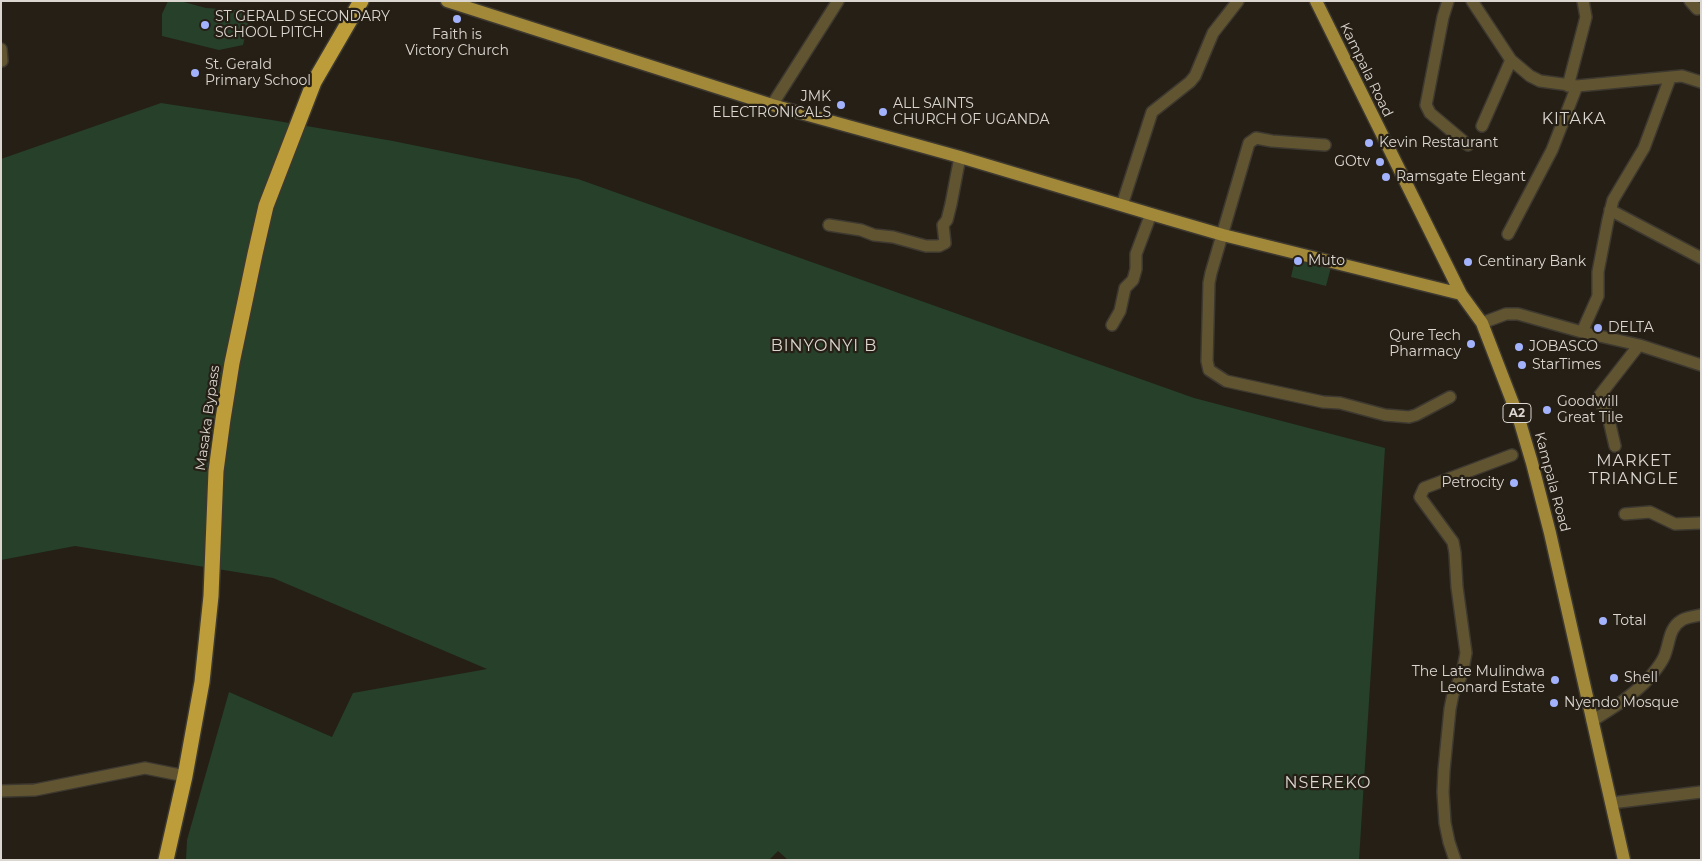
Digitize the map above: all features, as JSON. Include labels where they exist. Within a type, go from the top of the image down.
[{"type":"highway","name":"Masaka Bypass","points":[[166,860],[185,776],[202,682],[208,628],[216,471],[232,362],[255,254],[266,206],[314,82],[361,1]]},
{"type":"main road","name":"Kampala Road","points":[[1316,1],[1462,294],[1482,323],[1519,419],[1550,533],[1624,860]]},
{"type":"main road","points":[[452,2],[772,105],[960,157],[1223,235],[1462,294]]},
{"type":"street","points":[[772,105],[838,1]]},
{"type":"street","points":[[1122,206],[1152,112],[1195,76],[1213,33],[1238,1]]},
{"type":"street","points":[[1448,1],[1443,16],[1426,104],[1430,113],[1468,144]]},
{"type":"street","points":[[1472,1],[1511,60],[1530,76],[1540,81],[1573,86],[1682,76],[1701,82]]},
{"type":"street","points":[[1508,234],[1552,150],[1573,86],[1586,17],[1583,1]]},
{"type":"street","points":[[1690,1],[1697,9],[1701,8]]},
{"type":"street","points":[[1,49],[2,62]]},
{"type":"street","points":[[1482,126],[1511,60]]},
{"type":"street","points":[[1582,332],[1598,296],[1598,272],[1613,200],[1644,148],[1670,78]]},
{"type":"street","points":[[1325,145],[1272,142],[1256,138],[1249,143],[1209,283],[1209,327],[1206,361],[1209,370],[1226,381],[1291,396],[1340,403],[1385,415],[1409,417],[1450,397]]},
{"type":"street","points":[[829,225],[861,230],[874,235],[893,237],[921,245],[939,246],[945,243],[943,225],[947,220],[951,204],[960,157]]},
{"type":"street","points":[[1610,210],[1701,258]]},
{"type":"street","points":[[1112,324],[1120,311],[1126,288],[1133,280],[1136,269],[1136,254],[1151,214]]},
{"type":"street","points":[[1482,323],[1506,314],[1518,314],[1582,332],[1639,345],[1701,365]]},
{"type":"street","points":[[1615,446],[1608,416],[1599,398],[1639,345]]},
{"type":"street","points":[[1456,860],[1449,842],[1445,823],[1444,770],[1450,709],[1453,694],[1462,674],[1466,653],[1457,587],[1456,553],[1452,542],[1420,497],[1424,488],[1512,455]]},
{"type":"street","points":[[1625,514],[1650,512],[1675,524],[1701,523]]},
{"type":"street","points":[[1592,722],[1622,703],[1636,692],[1652,675],[1664,657],[1676,624],[1684,618],[1701,615]]},
{"type":"street","points":[[1,791],[35,790],[145,768],[185,776]]},
{"type":"street","points":[[1611,803],[1701,792]]},
{"type":"green space","name":"ST GERALD SECONDARY SCHOOL PITCH","points":[[168,1],[180,1],[206,8],[251,11],[243,45],[219,50],[162,36],[162,14]]},
{"type":"green space","points":[[161,103],[393,141],[578,179],[1194,398],[1385,448],[1359,860],[788,860],[778,851],[769,860],[186,860],[187,840],[229,692],[332,737],[353,693],[487,669],[273,578],[75,546],[1,560],[1,159]]},
{"type":"green space","points":[[1303,261],[1331,267],[1326,286],[1291,277],[1294,264],[1302,265]]},
{"type":"place","name":"Faith is Victory Church","points":[[457,19]]},
{"type":"place","name":"ST GERALD SECONDARY SCHOOL PITCH","points":[[205,25]]},
{"type":"place","name":"St. Gerald Primary School","points":[[195,73]]},
{"type":"place","name":"JMK ELECTRONICALS","points":[[841,105]]},
{"type":"place","name":"ALL SAINTS CHURCH OF UGANDA","points":[[883,112]]},
{"type":"place","name":"Kevin Restaurant","points":[[1369,143]]},
{"type":"place","name":"GOtv","points":[[1380,162]]},
{"type":"place","name":"Ramsgate Elegant","points":[[1386,177]]},
{"type":"place","name":"Muto","points":[[1298,261]]},
{"type":"place","name":"Centinary Bank","points":[[1468,262]]},
{"type":"place","name":"DELTA","points":[[1598,328]]},
{"type":"place","name":"Qure Tech Pharmacy","points":[[1471,344]]},
{"type":"place","name":"JOBASCO","points":[[1519,347]]},
{"type":"place","name":"StarTimes","points":[[1522,365]]},
{"type":"place","name":"Goodwill Great Tile","points":[[1547,410]]},
{"type":"place","name":"Petrocity","points":[[1514,483]]},
{"type":"place","name":"Total","points":[[1603,621]]},
{"type":"place","name":"Shell","points":[[1614,678]]},
{"type":"place","name":"The Late Mulindwa Leonard Estate","points":[[1555,680]]},
{"type":"place","name":"Nyendo Mosque","points":[[1554,703]]},
{"type":"district","name":"KITAKA","points":[[1574,119]]},
{"type":"district","name":"BINYONYI B","points":[[824,346]]},
{"type":"district","name":"MARKET TRIANGLE","points":[[1634,470]]},
{"type":"district","name":"NSEREKO","points":[[1328,783]]}]
